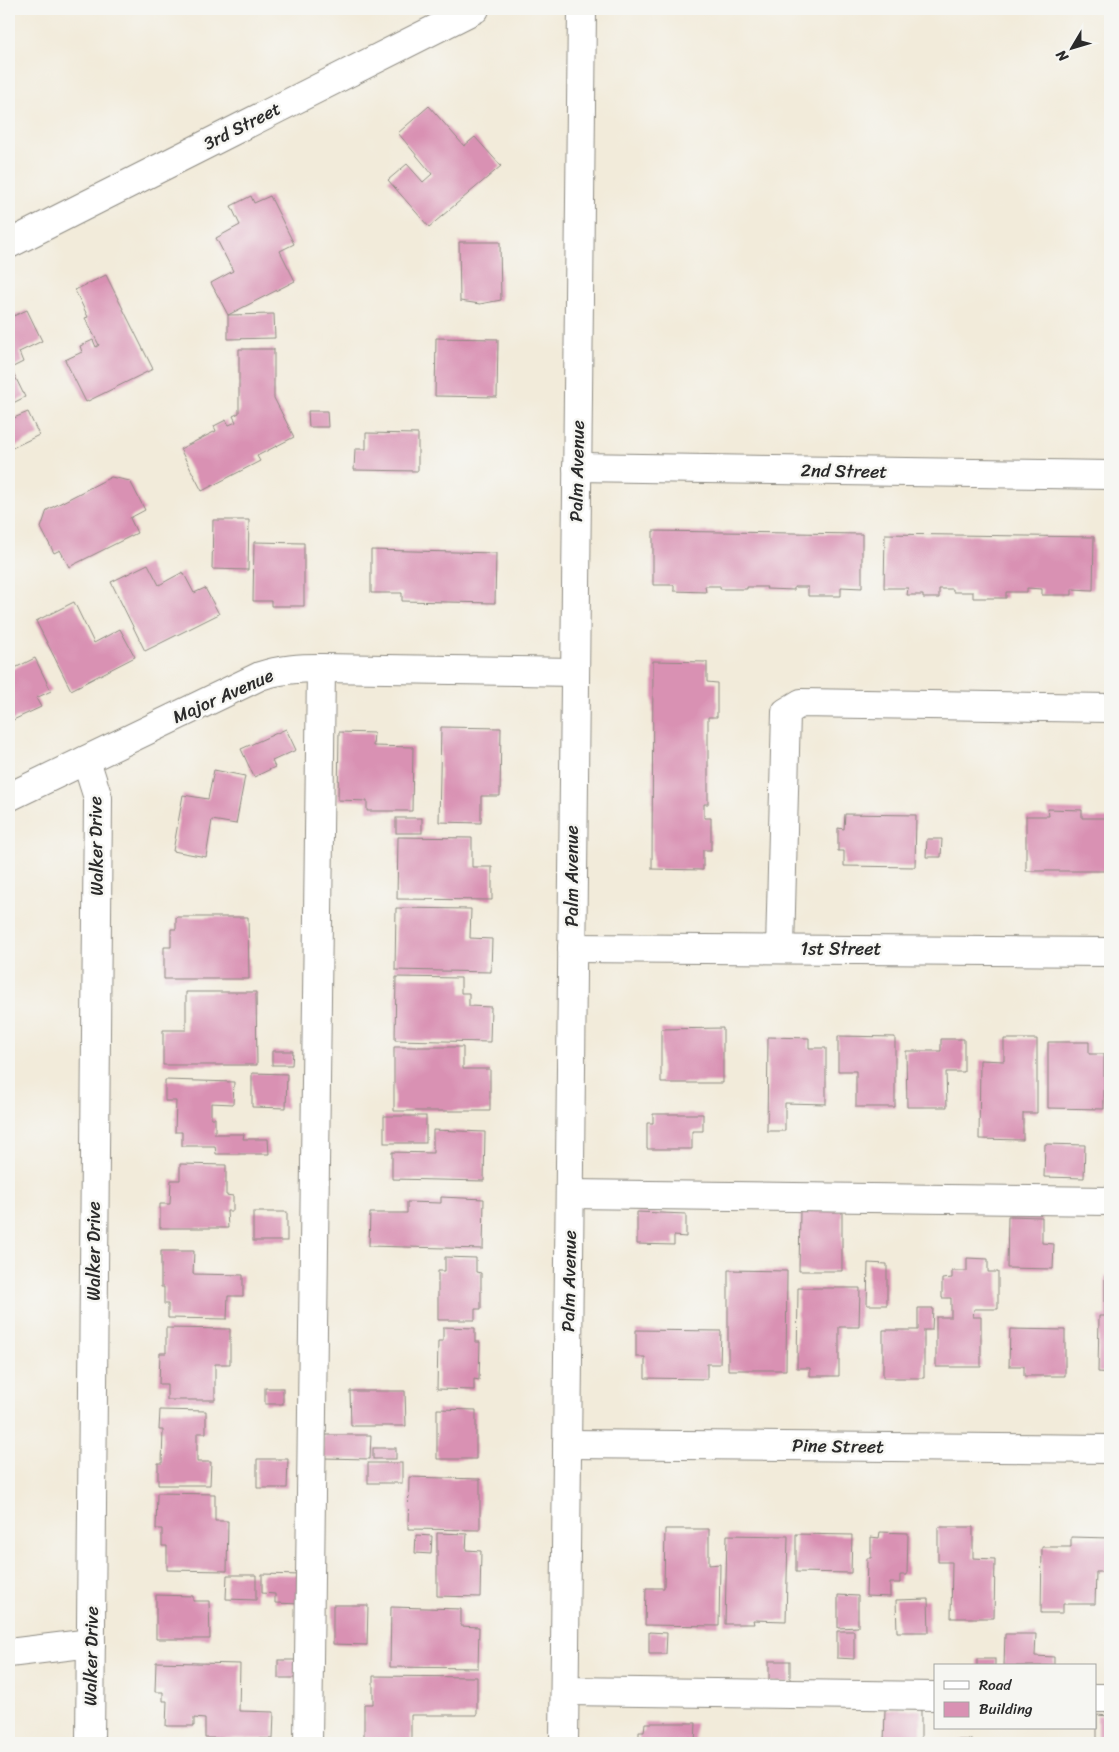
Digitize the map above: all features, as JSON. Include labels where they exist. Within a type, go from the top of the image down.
[{"type":"street","name":"3rd Street","points":[[9,244],[475,9]]},
{"type":"street","name":"Palm Avenue","points":[[564,1743],[582,9]]},
{"type":"street","name":"2nd Street","points":[[577,467],[1110,475]]},
{"type":"street","points":[[308,1743],[321,668]]},
{"type":"street","name":"Major Avenue","points":[[9,797],[260,676],[287,669],[574,672]]},
{"type":"street","points":[[780,949],[786,712],[801,704],[1110,708]]},
{"type":"street","name":"Walker Drive","points":[[86,760],[98,798],[90,1743]]},
{"type":"street","name":"1st Street","points":[[572,948],[1110,952]]},
{"type":"street","points":[[570,1194],[1110,1201]]},
{"type":"street","name":"Pine Street","points":[[567,1444],[1110,1449]]},
{"type":"street","points":[[9,1653],[91,1643]]},
{"type":"street","points":[[565,1691],[934,1696]]},
{"type":"street","points":[[1096,1698],[1110,1698]]},
{"type":"building","points":[[429,106],[464,146],[475,137],[501,166],[429,227],[388,180],[407,164],[423,182],[432,174],[398,133]]},
{"type":"building","points":[[251,196],[254,203],[270,196],[294,244],[280,251],[295,281],[228,315],[211,283],[233,271],[216,238],[240,225],[231,206]]},
{"type":"building","points":[[459,242],[500,242],[501,300],[480,304],[460,301]]},
{"type":"building","points":[[106,275],[153,369],[86,402],[65,360],[82,352],[80,346],[93,340],[96,347],[99,345],[85,318],[88,317],[75,290]]},
{"type":"building","points":[[27,310],[42,341],[19,352],[23,362],[11,368],[25,397],[9,405],[9,318]]},
{"type":"building","points":[[274,314],[275,338],[228,339],[228,315]]},
{"type":"building","points":[[436,338],[498,339],[497,397],[435,396]]},
{"type":"building","points":[[239,349],[274,349],[274,398],[294,437],[257,456],[260,461],[202,491],[180,449],[216,431],[214,426],[226,420],[229,425],[236,422],[233,416],[239,413]]},
{"type":"building","points":[[308,411],[327,411],[328,427],[309,427]]},
{"type":"building","points":[[28,412],[39,435],[10,449],[9,420]]},
{"type":"building","points":[[366,433],[418,434],[418,471],[354,470],[355,449],[366,449]]},
{"type":"building","points":[[111,477],[130,481],[145,510],[130,518],[137,533],[69,567],[60,550],[54,553],[41,528],[47,510]]},
{"type":"building","points":[[213,520],[249,520],[248,570],[212,569]]},
{"type":"building","points":[[653,531],[862,534],[862,588],[841,587],[841,596],[808,596],[808,587],[794,587],[794,590],[766,589],[767,587],[720,589],[720,586],[705,586],[706,592],[674,591],[674,585],[653,585]]},
{"type":"building","points":[[885,534],[1094,537],[1093,590],[1072,589],[1072,595],[1042,595],[1042,589],[1027,588],[1027,592],[1006,592],[1006,598],[973,598],[973,592],[953,592],[953,589],[939,589],[939,598],[907,595],[908,588],[884,588]]},
{"type":"building","points":[[254,542],[304,543],[304,606],[271,606],[271,601],[253,601]]},
{"type":"building","points":[[371,550],[496,553],[495,603],[402,601],[402,593],[371,593]]},
{"type":"building","points":[[148,564],[159,585],[183,572],[194,593],[205,588],[219,614],[145,651],[111,582]]},
{"type":"building","points":[[74,602],[94,643],[120,629],[135,657],[71,690],[36,621]]},
{"type":"building","points":[[35,658],[51,691],[36,698],[41,707],[11,721],[9,716],[9,671]]},
{"type":"building","points":[[653,661],[707,662],[707,682],[717,683],[717,717],[708,717],[708,804],[704,804],[704,818],[711,818],[711,850],[703,850],[703,870],[652,869]]},
{"type":"building","points":[[441,727],[501,728],[500,796],[481,796],[481,823],[439,822]]},
{"type":"building","points":[[286,729],[296,750],[272,761],[275,767],[254,777],[241,749]]},
{"type":"building","points":[[339,732],[374,733],[373,746],[413,747],[412,811],[367,811],[367,801],[338,800]]},
{"type":"building","points":[[214,770],[245,776],[236,824],[212,820],[206,857],[173,851],[183,795],[208,799]]},
{"type":"building","points":[[1048,809],[1082,810],[1082,818],[1110,818],[1110,871],[1026,871],[1026,816],[1049,816]]},
{"type":"building","points":[[845,814],[916,815],[915,867],[844,866],[844,851],[838,851],[838,828],[844,829]]},
{"type":"building","points":[[396,818],[422,818],[422,833],[396,833]]},
{"type":"building","points":[[398,837],[472,838],[472,867],[492,867],[492,900],[397,899]]},
{"type":"building","points":[[927,839],[942,839],[941,857],[926,857]]},
{"type":"building","points":[[396,908],[471,909],[470,938],[492,939],[491,972],[395,970]]},
{"type":"building","points":[[176,917],[248,917],[249,979],[164,979],[164,947],[171,947],[171,929],[176,929]]},
{"type":"building","points":[[396,977],[461,978],[461,993],[469,993],[469,1006],[491,1007],[490,1042],[395,1040]]},
{"type":"building","points":[[186,992],[256,992],[257,1065],[163,1065],[163,1030],[186,1030]]},
{"type":"building","points":[[723,1028],[723,1083],[661,1083],[661,1029]]},
{"type":"building","points":[[838,1036],[895,1037],[895,1107],[856,1107],[856,1071],[838,1071]]},
{"type":"building","points":[[768,1037],[809,1038],[809,1048],[826,1048],[826,1104],[785,1103],[785,1131],[767,1131]]},
{"type":"building","points":[[941,1039],[964,1039],[964,1072],[946,1072],[947,1107],[907,1107],[906,1051],[941,1051]]},
{"type":"building","points":[[1004,1039],[1037,1039],[1037,1113],[1023,1113],[1023,1140],[979,1139],[980,1060],[1004,1061]]},
{"type":"building","points":[[1048,1042],[1089,1042],[1089,1054],[1104,1054],[1104,1109],[1048,1108]]},
{"type":"building","points":[[394,1047],[463,1047],[463,1069],[490,1069],[490,1111],[394,1111]]},
{"type":"building","points":[[272,1051],[293,1051],[292,1065],[272,1065]]},
{"type":"building","points":[[252,1073],[287,1074],[286,1108],[252,1107]]},
{"type":"building","points":[[165,1080],[234,1082],[233,1104],[211,1103],[211,1118],[215,1118],[215,1134],[244,1134],[243,1139],[268,1139],[269,1154],[216,1154],[215,1146],[182,1146],[182,1132],[175,1132],[176,1101],[165,1101]]},
{"type":"building","points":[[653,1114],[703,1114],[703,1131],[692,1131],[692,1149],[647,1149],[647,1123],[653,1123]]},
{"type":"building","points":[[384,1116],[426,1116],[426,1143],[384,1143]]},
{"type":"building","points":[[433,1130],[485,1132],[484,1181],[392,1179],[392,1152],[433,1153]]},
{"type":"building","points":[[1045,1144],[1085,1145],[1084,1178],[1044,1177]]},
{"type":"building","points":[[180,1164],[226,1165],[226,1195],[233,1196],[233,1211],[227,1211],[228,1228],[160,1228],[160,1204],[170,1204],[171,1180],[180,1180]]},
{"type":"building","points":[[441,1197],[484,1199],[483,1249],[369,1246],[370,1213],[407,1213],[407,1202],[441,1203]]},
{"type":"building","points":[[800,1210],[842,1210],[842,1271],[799,1271]]},
{"type":"building","points":[[253,1212],[287,1212],[287,1241],[253,1241]]},
{"type":"building","points":[[637,1212],[686,1214],[686,1237],[674,1236],[674,1245],[637,1244]]},
{"type":"building","points":[[1008,1216],[1042,1217],[1042,1243],[1054,1244],[1053,1269],[1007,1268]]},
{"type":"building","points":[[161,1251],[194,1251],[193,1274],[243,1275],[243,1296],[228,1296],[227,1319],[168,1318],[168,1304],[164,1304],[164,1287],[161,1287]]},
{"type":"building","points":[[445,1257],[476,1258],[476,1272],[481,1273],[481,1309],[475,1309],[475,1320],[438,1320],[438,1271],[445,1271]]},
{"type":"building","points":[[967,1258],[988,1259],[988,1272],[998,1272],[998,1309],[974,1309],[973,1317],[981,1317],[981,1367],[936,1367],[936,1317],[951,1317],[951,1298],[942,1298],[942,1279],[952,1278],[952,1271],[967,1271]]},
{"type":"building","points":[[868,1263],[887,1264],[887,1305],[867,1305]]},
{"type":"building","points":[[728,1270],[787,1271],[786,1370],[728,1370]]},
{"type":"building","points":[[1105,1276],[1110,1276],[1110,1373],[1098,1372],[1099,1316],[1105,1316]]},
{"type":"building","points":[[798,1288],[860,1288],[859,1327],[839,1327],[839,1376],[810,1376],[810,1368],[797,1368]]},
{"type":"building","points":[[918,1308],[933,1308],[932,1330],[924,1330],[924,1378],[883,1378],[883,1330],[918,1330]]},
{"type":"building","points":[[443,1327],[475,1328],[475,1342],[480,1342],[479,1380],[474,1379],[474,1390],[437,1389],[438,1341],[443,1341]]},
{"type":"building","points":[[166,1328],[230,1329],[230,1364],[215,1364],[215,1400],[167,1400],[167,1384],[159,1384],[160,1353],[166,1353]]},
{"type":"building","points":[[1010,1329],[1065,1330],[1065,1376],[1024,1376],[1024,1366],[1009,1366]]},
{"type":"building","points":[[636,1330],[721,1331],[720,1364],[707,1364],[707,1379],[645,1378],[645,1357],[636,1357]]},
{"type":"building","points":[[265,1388],[283,1388],[283,1404],[265,1404]]},
{"type":"building","points":[[350,1391],[405,1391],[406,1426],[351,1426]]},
{"type":"building","points":[[437,1409],[476,1410],[476,1459],[437,1459]]},
{"type":"building","points":[[160,1410],[206,1411],[206,1433],[197,1433],[197,1462],[211,1462],[210,1485],[158,1485],[158,1463],[162,1463],[163,1430],[159,1430]]},
{"type":"building","points":[[323,1435],[371,1435],[370,1459],[323,1458]]},
{"type":"building","points":[[373,1448],[396,1448],[396,1459],[373,1459]]},
{"type":"building","points":[[257,1459],[288,1459],[287,1488],[257,1488]]},
{"type":"building","points":[[368,1463],[402,1463],[402,1483],[368,1483]]},
{"type":"building","points":[[409,1477],[480,1479],[480,1530],[408,1529]]},
{"type":"building","points":[[157,1493],[215,1494],[215,1521],[228,1521],[227,1571],[167,1570],[167,1546],[162,1546],[162,1529],[156,1529]]},
{"type":"building","points":[[938,1527],[973,1527],[973,1558],[995,1559],[994,1618],[951,1618],[952,1562],[938,1562]]},
{"type":"building","points":[[665,1529],[709,1529],[709,1565],[720,1564],[719,1626],[645,1625],[646,1588],[664,1588]]},
{"type":"building","points":[[880,1532],[908,1533],[907,1575],[900,1575],[900,1583],[890,1583],[890,1597],[866,1596],[867,1558],[871,1558],[871,1537],[879,1538]]},
{"type":"building","points":[[437,1533],[467,1534],[466,1550],[481,1551],[480,1597],[437,1596]]},
{"type":"building","points":[[796,1534],[852,1535],[851,1573],[796,1572]]},
{"type":"building","points":[[416,1535],[432,1536],[431,1554],[415,1553]]},
{"type":"building","points":[[727,1535],[788,1536],[786,1621],[753,1620],[754,1624],[725,1624]]},
{"type":"building","points":[[1071,1537],[1110,1538],[1110,1572],[1096,1572],[1095,1604],[1063,1604],[1063,1613],[1041,1613],[1042,1547],[1071,1547]]},
{"type":"building","points":[[262,1574],[301,1575],[301,1604],[275,1603],[275,1594],[262,1593]]},
{"type":"building","points":[[227,1575],[256,1575],[256,1600],[226,1599]]},
{"type":"building","points":[[156,1595],[193,1596],[193,1601],[209,1601],[210,1639],[156,1639]]},
{"type":"building","points":[[838,1595],[858,1596],[858,1627],[838,1628]]},
{"type":"building","points":[[928,1599],[929,1632],[897,1632],[896,1600]]},
{"type":"building","points":[[333,1605],[368,1605],[367,1645],[333,1644]]},
{"type":"building","points":[[391,1607],[461,1609],[461,1626],[479,1627],[478,1668],[390,1667]]},
{"type":"building","points":[[837,1631],[854,1631],[854,1659],[837,1658]]},
{"type":"building","points":[[649,1632],[667,1633],[666,1654],[649,1654]]},
{"type":"building","points":[[1005,1634],[1036,1634],[1035,1656],[1054,1657],[1054,1664],[1004,1664]]},
{"type":"building","points":[[977,1659],[995,1659],[995,1664],[977,1664]]},
{"type":"building","points":[[278,1660],[299,1660],[299,1678],[278,1678]]},
{"type":"building","points":[[769,1661],[790,1661],[790,1682],[769,1682]]},
{"type":"building","points":[[156,1662],[240,1664],[239,1711],[274,1712],[273,1739],[205,1738],[205,1719],[194,1718],[194,1726],[166,1726],[167,1701],[163,1701],[163,1692],[155,1692]]},
{"type":"building","points":[[373,1676],[477,1677],[477,1715],[411,1715],[411,1741],[364,1740],[364,1704],[373,1704]]},
{"type":"building","points":[[885,1709],[921,1710],[921,1743],[884,1743]]},
{"type":"building","points":[[1097,1715],[1110,1716],[1110,1743],[1097,1743]]},
{"type":"building","points":[[645,1723],[696,1723],[695,1743],[639,1743],[639,1732],[644,1732]]},
{"type":"building","points":[[940,1740],[972,1740],[972,1743],[940,1743]]}]
